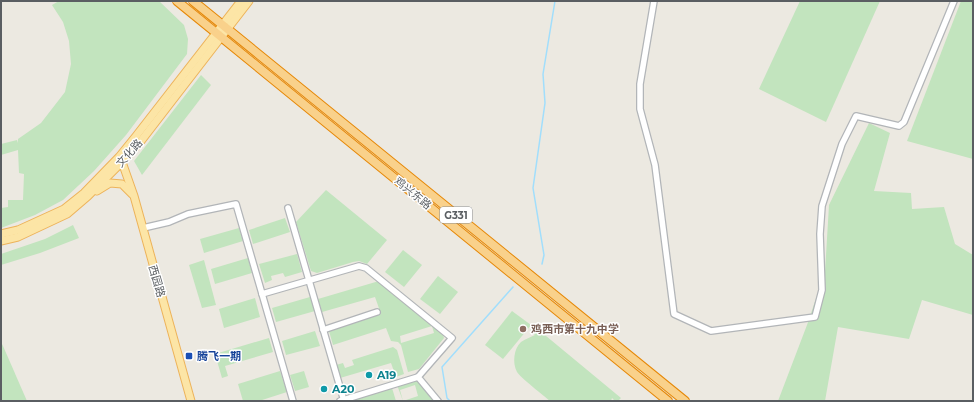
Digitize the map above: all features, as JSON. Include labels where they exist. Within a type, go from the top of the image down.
[{"type":"highway","name":"鸡兴东路","points":[[177,1],[668,401]]},
{"type":"highway","name":"鸡兴东路","points":[[193,1],[685,401]]},
{"type":"main road","points":[[225,27],[241,1]]},
{"type":"main road","points":[[225,27],[250,1]]},
{"type":"main road","name":"文化路","points":[[1,234],[18,230],[64,209],[84,193],[141,141],[225,27]]},
{"type":"main road","name":"文化路","points":[[1,241],[18,237],[67,214],[88,196],[121,159]]},
{"type":"main road","name":"西园路","points":[[121,159],[134,196],[191,401]]},
{"type":"main road","points":[[88,196],[110,183],[122,184],[134,196]]},
{"type":"street","points":[[654,1],[640,84],[640,109],[655,164],[674,314],[711,331],[815,317],[822,290],[820,234],[822,206],[842,144],[856,116],[899,126],[904,122],[954,1]]},
{"type":"street","points":[[143,228],[168,222],[188,214],[236,204],[293,401]]},
{"type":"street","points":[[262,294],[309,280],[358,266],[366,268],[452,338],[418,377],[342,401],[323,330],[309,280],[288,208]]},
{"type":"street","points":[[323,330],[377,312]]},
{"type":"street","points":[[418,377],[438,401]]},
{"type":"green space","points":[[59,1],[159,1],[184,25],[188,39],[187,54],[126,135],[94,171],[63,200],[35,215],[1,228],[1,208],[8,207],[8,200],[23,200],[24,174],[19,173],[18,150],[1,155],[1,144],[17,140],[18,143],[18,139],[41,123],[65,92],[71,64],[69,41],[63,22],[52,5]]},
{"type":"green space","points":[[800,1],[880,1],[826,122],[759,89]]},
{"type":"green space","points":[[961,1],[973,1],[973,159],[907,141]]},
{"type":"green space","points":[[201,75],[211,85],[142,175],[134,161]]},
{"type":"green space","points":[[869,123],[890,133],[874,191],[911,193],[912,209],[944,207],[955,244],[973,255],[973,315],[922,300],[909,339],[838,327],[825,401],[778,401],[807,325],[825,272],[829,205]]},
{"type":"green space","points":[[326,190],[387,240],[367,264],[359,261],[317,273],[311,271],[296,222]]},
{"type":"green space","points":[[285,218],[290,232],[253,244],[249,230]]},
{"type":"green space","points":[[73,225],[79,238],[40,253],[1,265],[1,254],[45,239]]},
{"type":"green space","points":[[239,228],[243,241],[204,253],[200,239]]},
{"type":"green space","points":[[403,250],[422,265],[404,287],[385,272]]},
{"type":"green space","points":[[297,254],[302,272],[285,277],[283,273],[271,276],[272,280],[265,283],[259,264]]},
{"type":"green space","points":[[248,258],[252,273],[215,284],[211,269]]},
{"type":"green space","points":[[204,260],[216,305],[202,308],[189,265]]},
{"type":"green space","points":[[438,276],[458,292],[440,314],[420,299]]},
{"type":"green space","points":[[379,281],[392,291],[391,293],[442,331],[444,338],[419,369],[408,372],[401,345],[398,342],[391,341],[386,328],[333,345],[329,331],[381,314],[375,297],[322,312],[318,299]],"holes":[[[432,326],[434,333],[401,343],[400,336]]]},
{"type":"green space","points":[[310,297],[315,311],[276,322],[272,308]]},
{"type":"green space","points":[[255,298],[260,317],[224,328],[219,309]]},
{"type":"green space","points":[[512,311],[531,325],[503,359],[485,345]]},
{"type":"green space","points":[[534,326],[621,398],[618,401],[615,401],[612,398],[611,401],[550,401],[523,378],[515,368],[515,352],[523,341],[535,335],[530,331]]},
{"type":"green space","points":[[315,331],[320,346],[286,355],[282,341]]},
{"type":"green space","points":[[269,338],[273,352],[225,366],[228,376],[222,378],[215,354]]},
{"type":"green space","points":[[1,342],[3,346],[27,401],[1,401]]},
{"type":"green space","points":[[393,347],[397,350],[404,374],[396,377],[391,363],[340,378],[336,365],[343,363],[345,368],[354,365],[352,360]]},
{"type":"green space","points":[[280,371],[287,392],[259,401],[243,401],[238,384]]},
{"type":"green space","points":[[304,371],[309,387],[295,391],[290,375]]},
{"type":"green space","points":[[417,378],[437,401],[403,401],[397,385]],"holes":[[[415,385],[418,396],[403,401],[400,390]]]},
{"type":"green space","points":[[392,388],[396,401],[351,401]]},
{"type":"waterway","points":[[542,264],[544,255],[533,188],[545,103],[543,74],[555,1]]},
{"type":"waterway","points":[[450,401],[447,398],[442,367],[513,287]]},
{"type":"place","name":"鸡西市第十九中学","points":[[523,329]]},
{"type":"place","name":"腾飞一期","points":[[189,356]]},
{"type":"place","name":"A19","points":[[369,375]]},
{"type":"place","name":"A20","points":[[324,389]]}]
